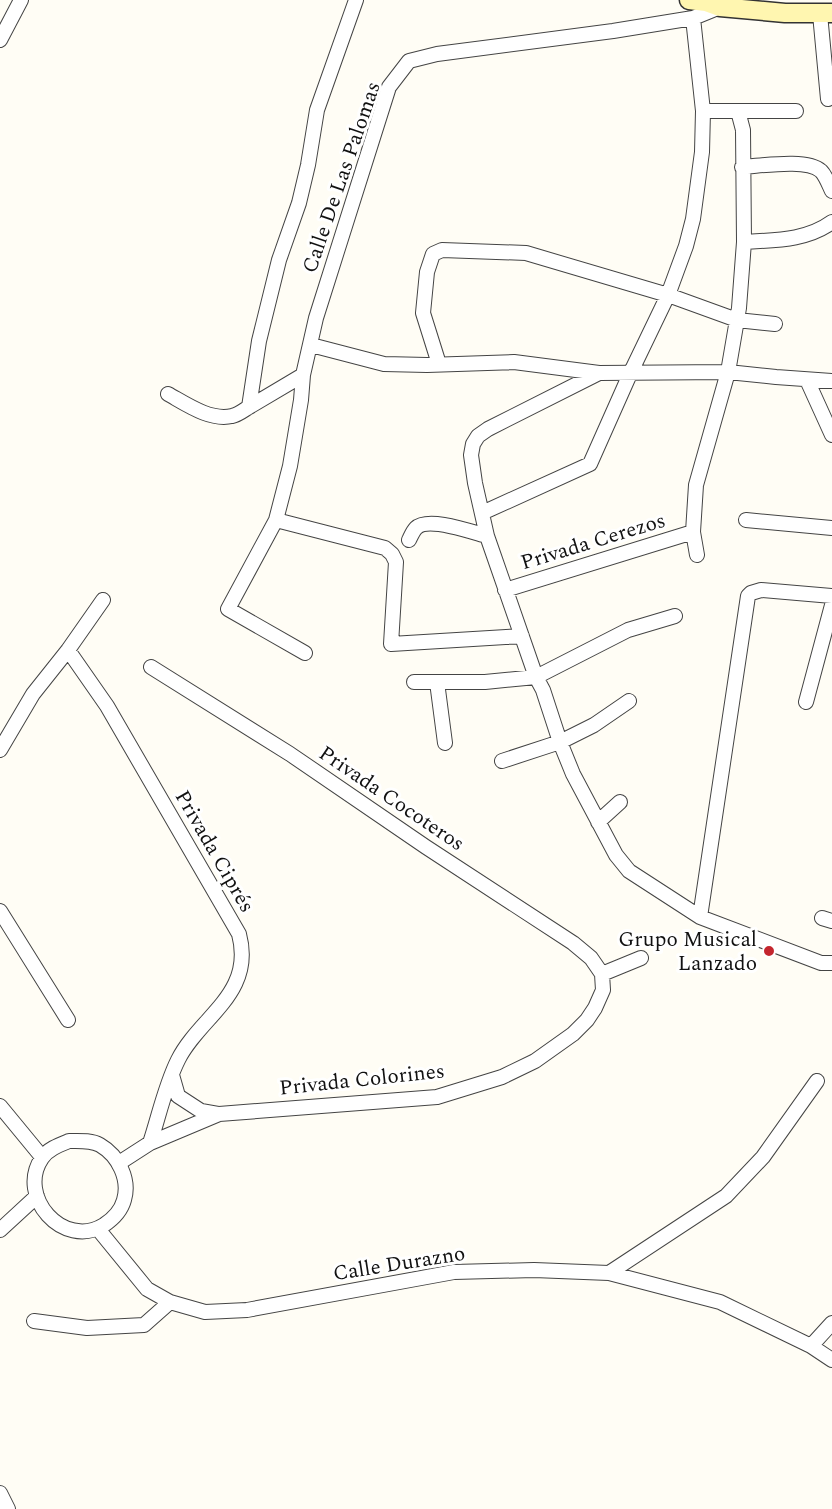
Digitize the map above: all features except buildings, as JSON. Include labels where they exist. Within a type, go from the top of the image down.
[{"type":"street","points":[[0,40],[21,0]]},
{"type":"street","points":[[249,407],[259,341],[279,260],[299,203],[317,110],[356,0]]},
{"type":"street","points":[[482,513],[590,464],[668,295],[686,246],[698,194],[702,152],[703,6],[785,13],[826,13],[828,99]]},
{"type":"street","name":"Calle De Las Palomas","points":[[305,653],[228,609],[276,520],[290,466],[303,375],[316,318],[390,87],[409,61],[437,54],[613,31],[703,6]]},
{"type":"street","points":[[703,111],[796,111]]},
{"type":"street","points":[[697,555],[693,532],[696,485],[728,372],[737,320],[744,242],[743,130],[738,111]]},
{"type":"street","points":[[742,167],[806,164],[819,170],[825,176],[832,191]]},
{"type":"street","points":[[744,242],[792,238],[813,233],[832,222]]},
{"type":"street","points":[[439,364],[423,313],[427,272],[433,254],[442,250],[526,253],[668,295],[737,320],[775,324]]},
{"type":"street","points":[[311,345],[384,364],[514,362],[599,373],[728,372],[832,381]]},
{"type":"street","points":[[599,373],[478,435],[471,455],[486,536],[560,742],[573,774],[598,822],[616,855],[629,871],[700,917],[821,963],[832,963]]},
{"type":"street","points":[[168,394],[207,414],[233,416],[303,375]]},
{"type":"street","points":[[807,380],[830,428]]},
{"type":"street","points":[[276,520],[385,548],[392,554],[396,562],[391,644],[522,636]]},
{"type":"street","points":[[746,520],[832,528]]},
{"type":"street","points":[[409,540],[417,527],[424,523],[486,536]]},
{"type":"street","name":"Privada Cerezos","points":[[505,590],[693,532]]},
{"type":"street","points":[[700,917],[747,601],[751,593],[761,590],[832,596]]},
{"type":"street","points":[[0,750],[33,694],[104,600]]},
{"type":"street","points":[[806,702],[832,605]]},
{"type":"street","points":[[414,682],[485,682],[536,677],[628,630],[675,616]]},
{"type":"street","name":"Privada Ciprés","points":[[68,650],[107,706],[239,934],[241,942],[240,971],[221,1008],[178,1059],[150,1143]]},
{"type":"street","name":"Privada Cocoteros","points":[[151,667],[290,754],[426,847],[573,943],[591,958],[602,974]]},
{"type":"street","points":[[437,682],[445,743]]},
{"type":"street","points":[[502,761],[560,742],[594,725],[629,701]]},
{"type":"street","points":[[598,822],[620,802]]},
{"type":"street","points":[[0,911],[68,1020]]},
{"type":"street","points":[[602,974],[641,958]]},
{"type":"street","name":"Privada Colorines","points":[[118,1163],[150,1143],[219,1114],[437,1097],[502,1077],[535,1061],[573,1034],[587,1020],[603,990],[602,974]]},
{"type":"street","points":[[172,1075],[178,1096],[201,1111],[219,1114]]},
{"type":"street","points":[[609,1273],[726,1196],[764,1157],[817,1081]]},
{"type":"street","points":[[0,1106],[42,1157]]},
{"type":"street","points":[[69,1141],[99,1144],[118,1163],[125,1181],[124,1201],[109,1222],[98,1229],[83,1232],[69,1230],[55,1224],[45,1213],[37,1196],[35,1181],[42,1157],[55,1146],[69,1141]]},
{"type":"street","points":[[0,1230],[37,1196]]},
{"type":"street","name":"Calle Durazno","points":[[98,1229],[147,1289],[170,1302],[205,1312],[247,1310],[454,1272],[534,1270],[609,1273],[720,1302],[812,1346],[832,1359]]},
{"type":"street","points":[[34,1321],[87,1328],[144,1325],[170,1302]]},
{"type":"street","points":[[812,1346],[832,1323]]},
{"type":"street","points":[[0,1493],[8,1509]]},
{"type":"place","name":"Grupo Musical Lanzado","points":[[769,951]]}]
